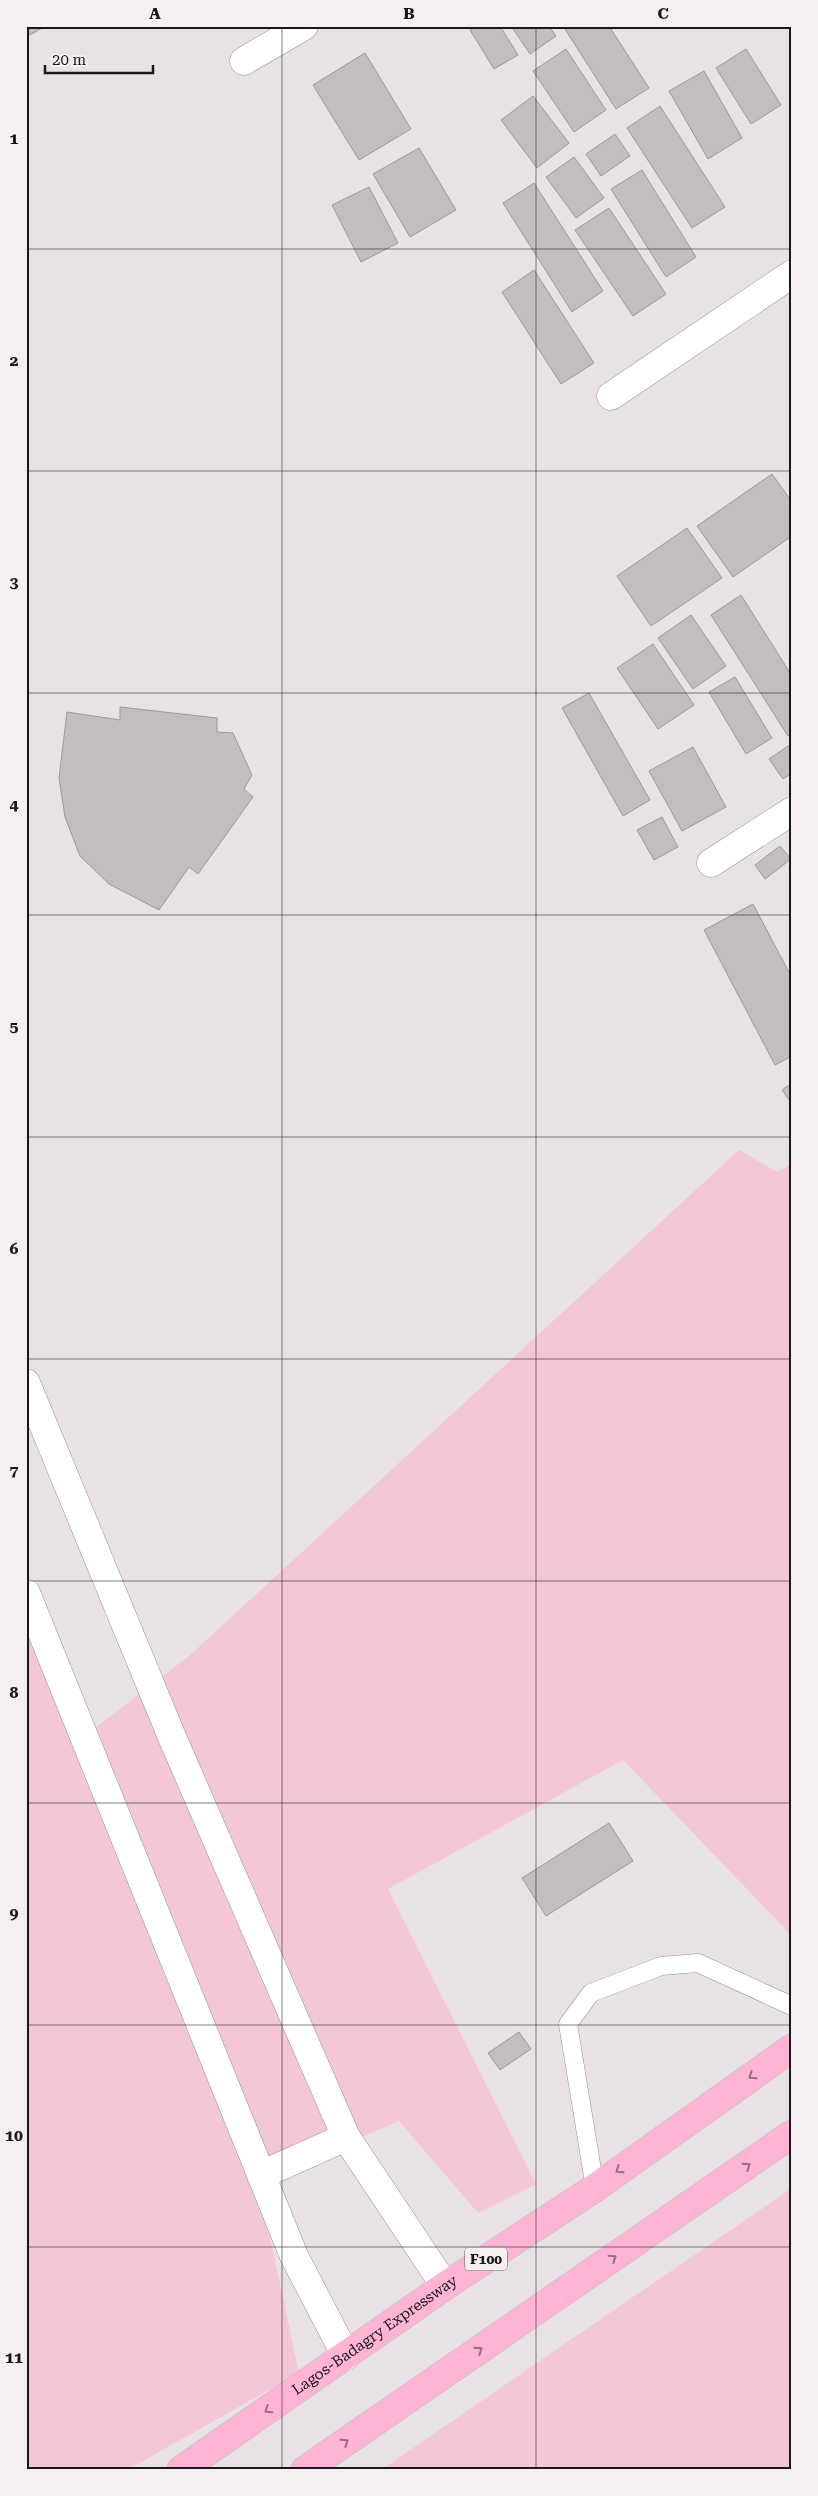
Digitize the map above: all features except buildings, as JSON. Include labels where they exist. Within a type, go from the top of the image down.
[{"type":"highway","name":"Lagos-Badagry Expressway","points":[[180,2470],[445,2286],[594,2188],[792,2048]]},
{"type":"highway","points":[[305,2470],[792,2134]]},
{"type":"street","points":[[244,61],[304,26]]},
{"type":"street","points":[[611,396],[792,274]]},
{"type":"street","points":[[711,864],[792,811]]},
{"type":"street","points":[[26,1383],[92,1548],[172,1737],[346,2138],[445,2286]]},
{"type":"street","points":[[26,1593],[294,2256],[346,2356]]},
{"type":"street","points":[[261,2175],[346,2138]]},
{"type":"lane","points":[[594,2188],[568,2024],[592,1993],[661,1966],[698,1963],[792,2006]]},
{"type":"shaded area","points":[[739,1150],[777,1172],[792,1164],[792,1936],[623,1760],[388,1889],[536,2184],[478,2213],[399,2121],[258,2181],[299,2373],[127,2470],[26,2470],[26,1595],[83,1737],[189,1656]]},
{"type":"shaded area","points":[[792,2188],[792,2470],[381,2470]]}]
